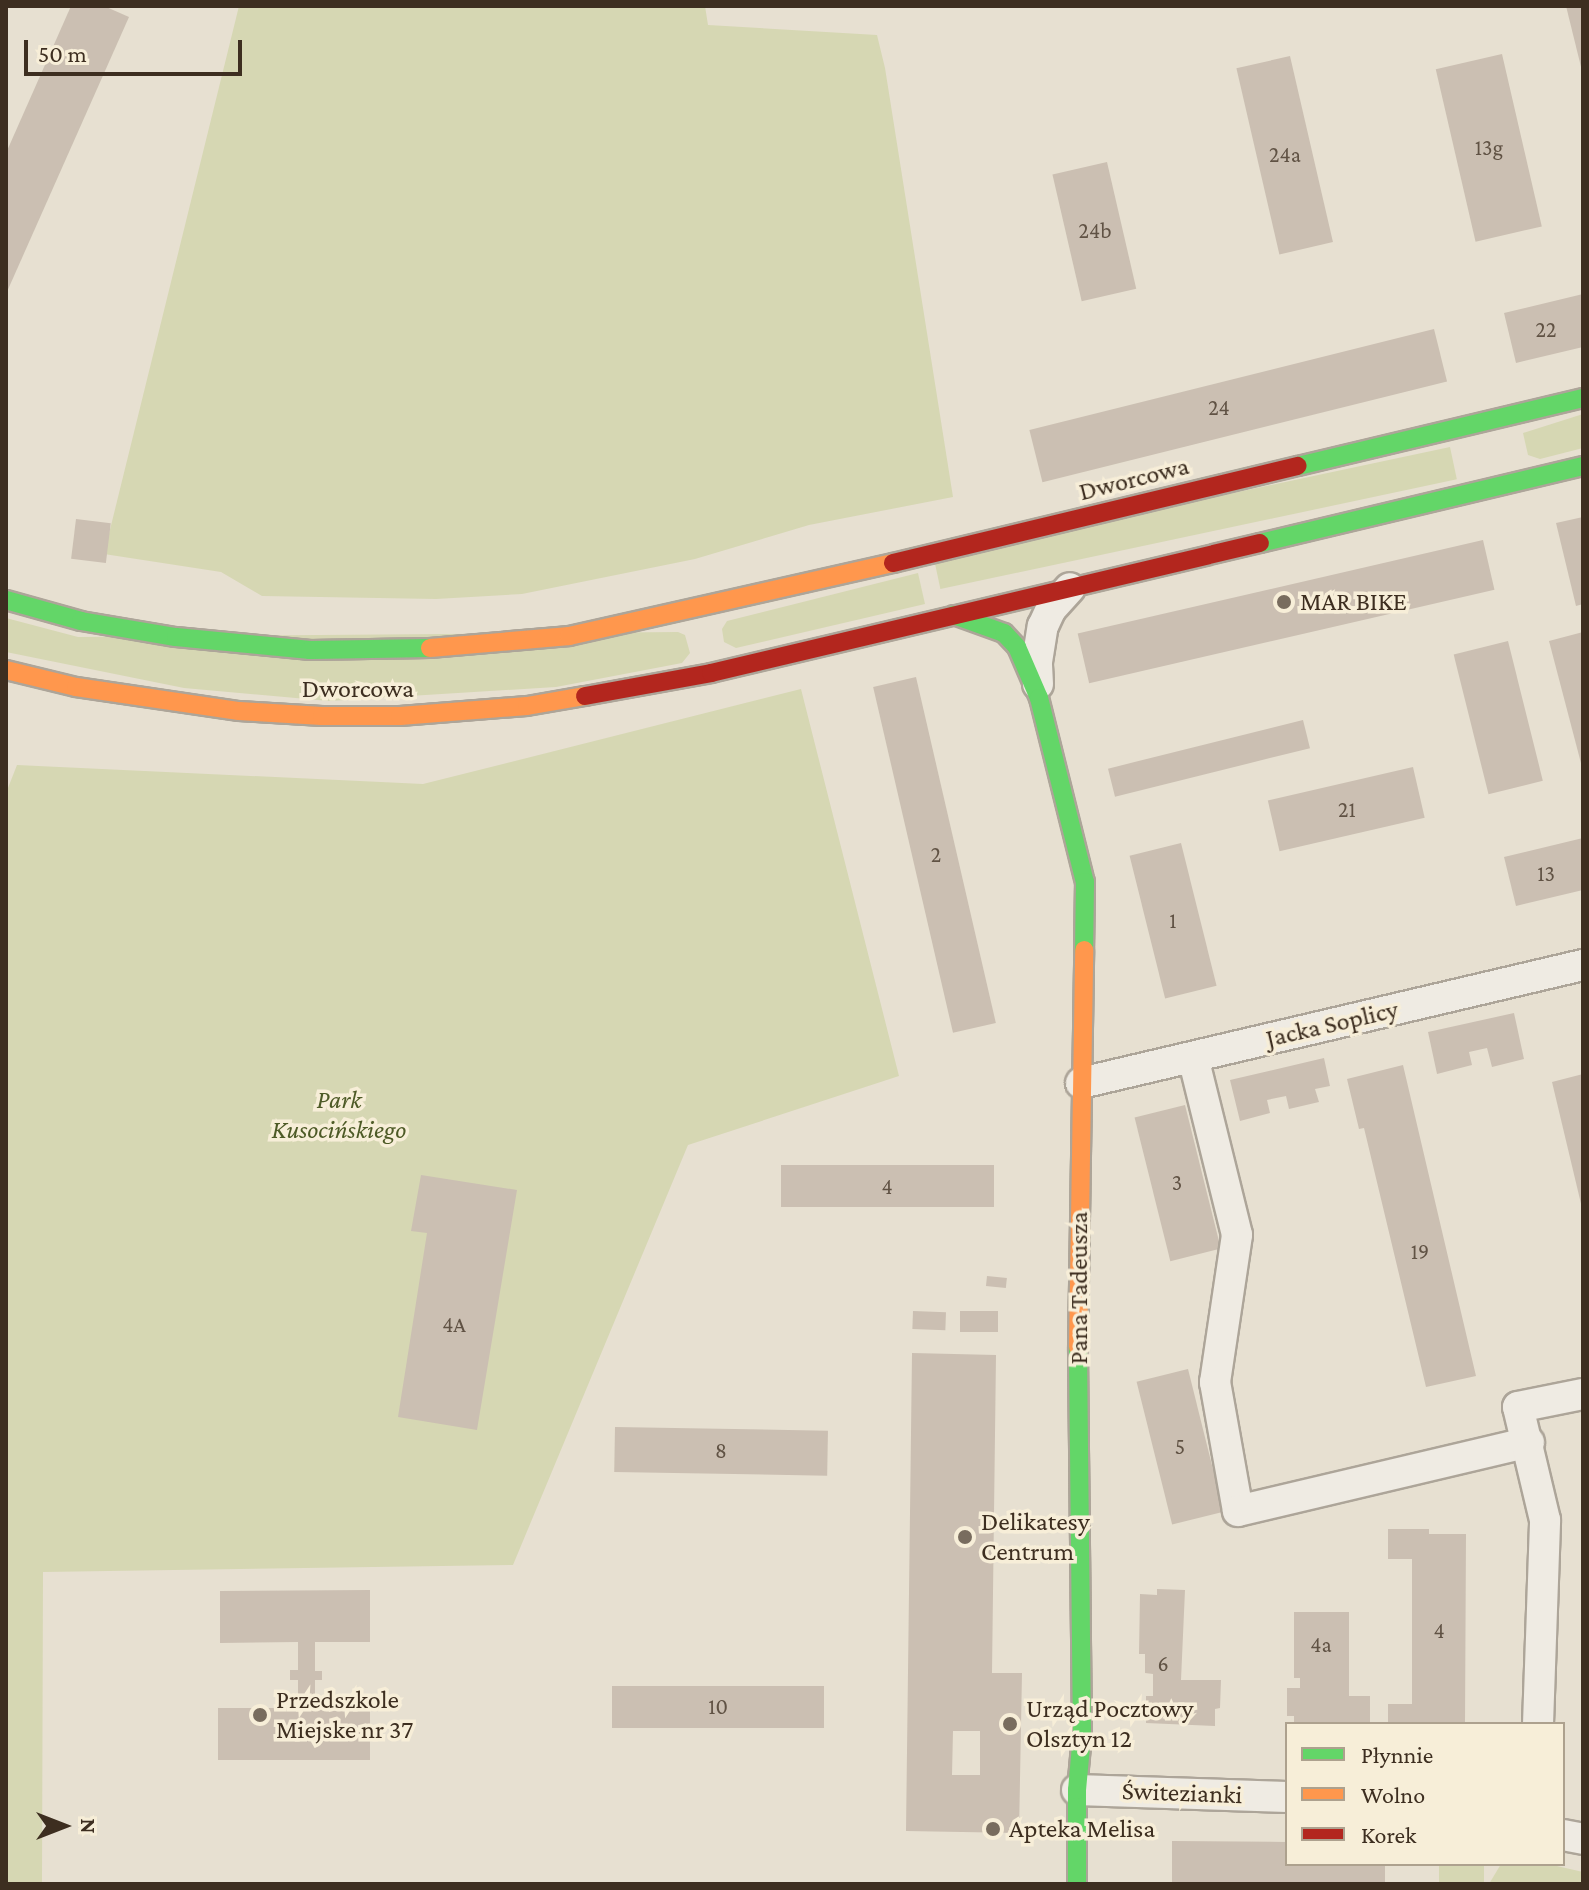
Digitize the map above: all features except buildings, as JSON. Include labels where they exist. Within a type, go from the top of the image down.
[{"type":"street","name":"Dworcowa","points":[[6,600],[81,621],[176,637],[310,650],[407,650],[569,636],[699,614],[1494,427],[1583,398]]},
{"type":"street","name":"Dworcowa","points":[[6,670],[157,702],[322,716],[483,712],[954,615],[1505,478],[1583,466]]},
{"type":"street","name":"Pana Tadeusza","points":[[1039,698],[1037,662],[1043,626],[1051,609],[1070,588]]},
{"type":"street","name":"Pana Tadeusza","points":[[954,615],[1004,633],[1017,647],[1039,698],[1085,882],[1077,1250],[1082,1735],[1077,1790],[1077,1884]]},
{"type":"street","name":"Jacka Soplicy","points":[[1081,1083],[1583,965]]},
{"type":"street","points":[[1193,1057],[1237,1235],[1215,1382],[1238,1511],[1529,1442]]},
{"type":"street","points":[[1538,1722],[1545,1520],[1529,1442],[1518,1407],[1583,1394]]},
{"type":"street","name":"Świtezianki","points":[[1077,1790],[1285,1797]]},
{"type":"green space","points":[[239,6],[705,6],[708,25],[877,35],[885,68],[953,497],[809,525],[695,559],[522,594],[436,599],[262,596],[221,572],[104,554]]},
{"type":"green space","points":[[1583,414],[1583,448],[1540,459],[1528,455],[1523,433]]},
{"type":"green space","points":[[1450,447],[1457,479],[940,589],[934,557]]},
{"type":"green space","points":[[918,573],[925,604],[736,648],[724,642],[722,629],[727,621]]},
{"type":"green space","points":[[6,618],[78,637],[678,632],[685,635],[690,653],[682,663],[556,687],[329,701],[184,688],[6,652]]},
{"type":"green space","name":"Park Kusocińskiego","points":[[801,689],[899,1076],[688,1145],[513,1565],[43,1572],[42,1884],[6,1884],[6,793],[17,765],[423,784]]},
{"type":"green space","points":[[1439,1866],[1484,1866],[1484,1884],[1439,1884]]},
{"type":"green space","points":[[1500,1866],[1557,1866],[1583,1872],[1583,1884],[1489,1884]]},
{"type":"traffic: fast","points":[[1298,466],[1583,398]]},
{"type":"traffic: fast","points":[[1260,543],[1583,466]]},
{"type":"traffic: fast","points":[[6,600],[81,621],[176,637],[310,650],[430,648]]},
{"type":"traffic: fast","points":[[954,615],[1004,633],[1017,647],[1039,698],[1085,882],[1084,950]]},
{"type":"traffic: fast","points":[[1077,1884],[1077,1790],[1082,1735],[1078,1347]]},
{"type":"traffic: slow","points":[[430,648],[569,636],[893,563]]},
{"type":"traffic: slow","points":[[6,670],[76,687],[239,711],[322,716],[400,716],[527,706],[585,696]]},
{"type":"traffic: slow","points":[[1078,1347],[1084,950]]},
{"type":"traffic: jam","points":[[893,563],[1298,466]]},
{"type":"traffic: jam","points":[[585,696],[711,673],[1260,543]]},
{"type":"place","name":"MAR BIKE","points":[[1284,602]]},
{"type":"place","name":"Delikatesy Centrum","points":[[965,1537]]},
{"type":"place","name":"Przedszkole Miejske nr 37","points":[[260,1715]]},
{"type":"place","name":"Urząd Pocztowy Olsztyn 12","points":[[1010,1724]]},
{"type":"place","name":"Apteka Melisa","points":[[993,1829]]}]
